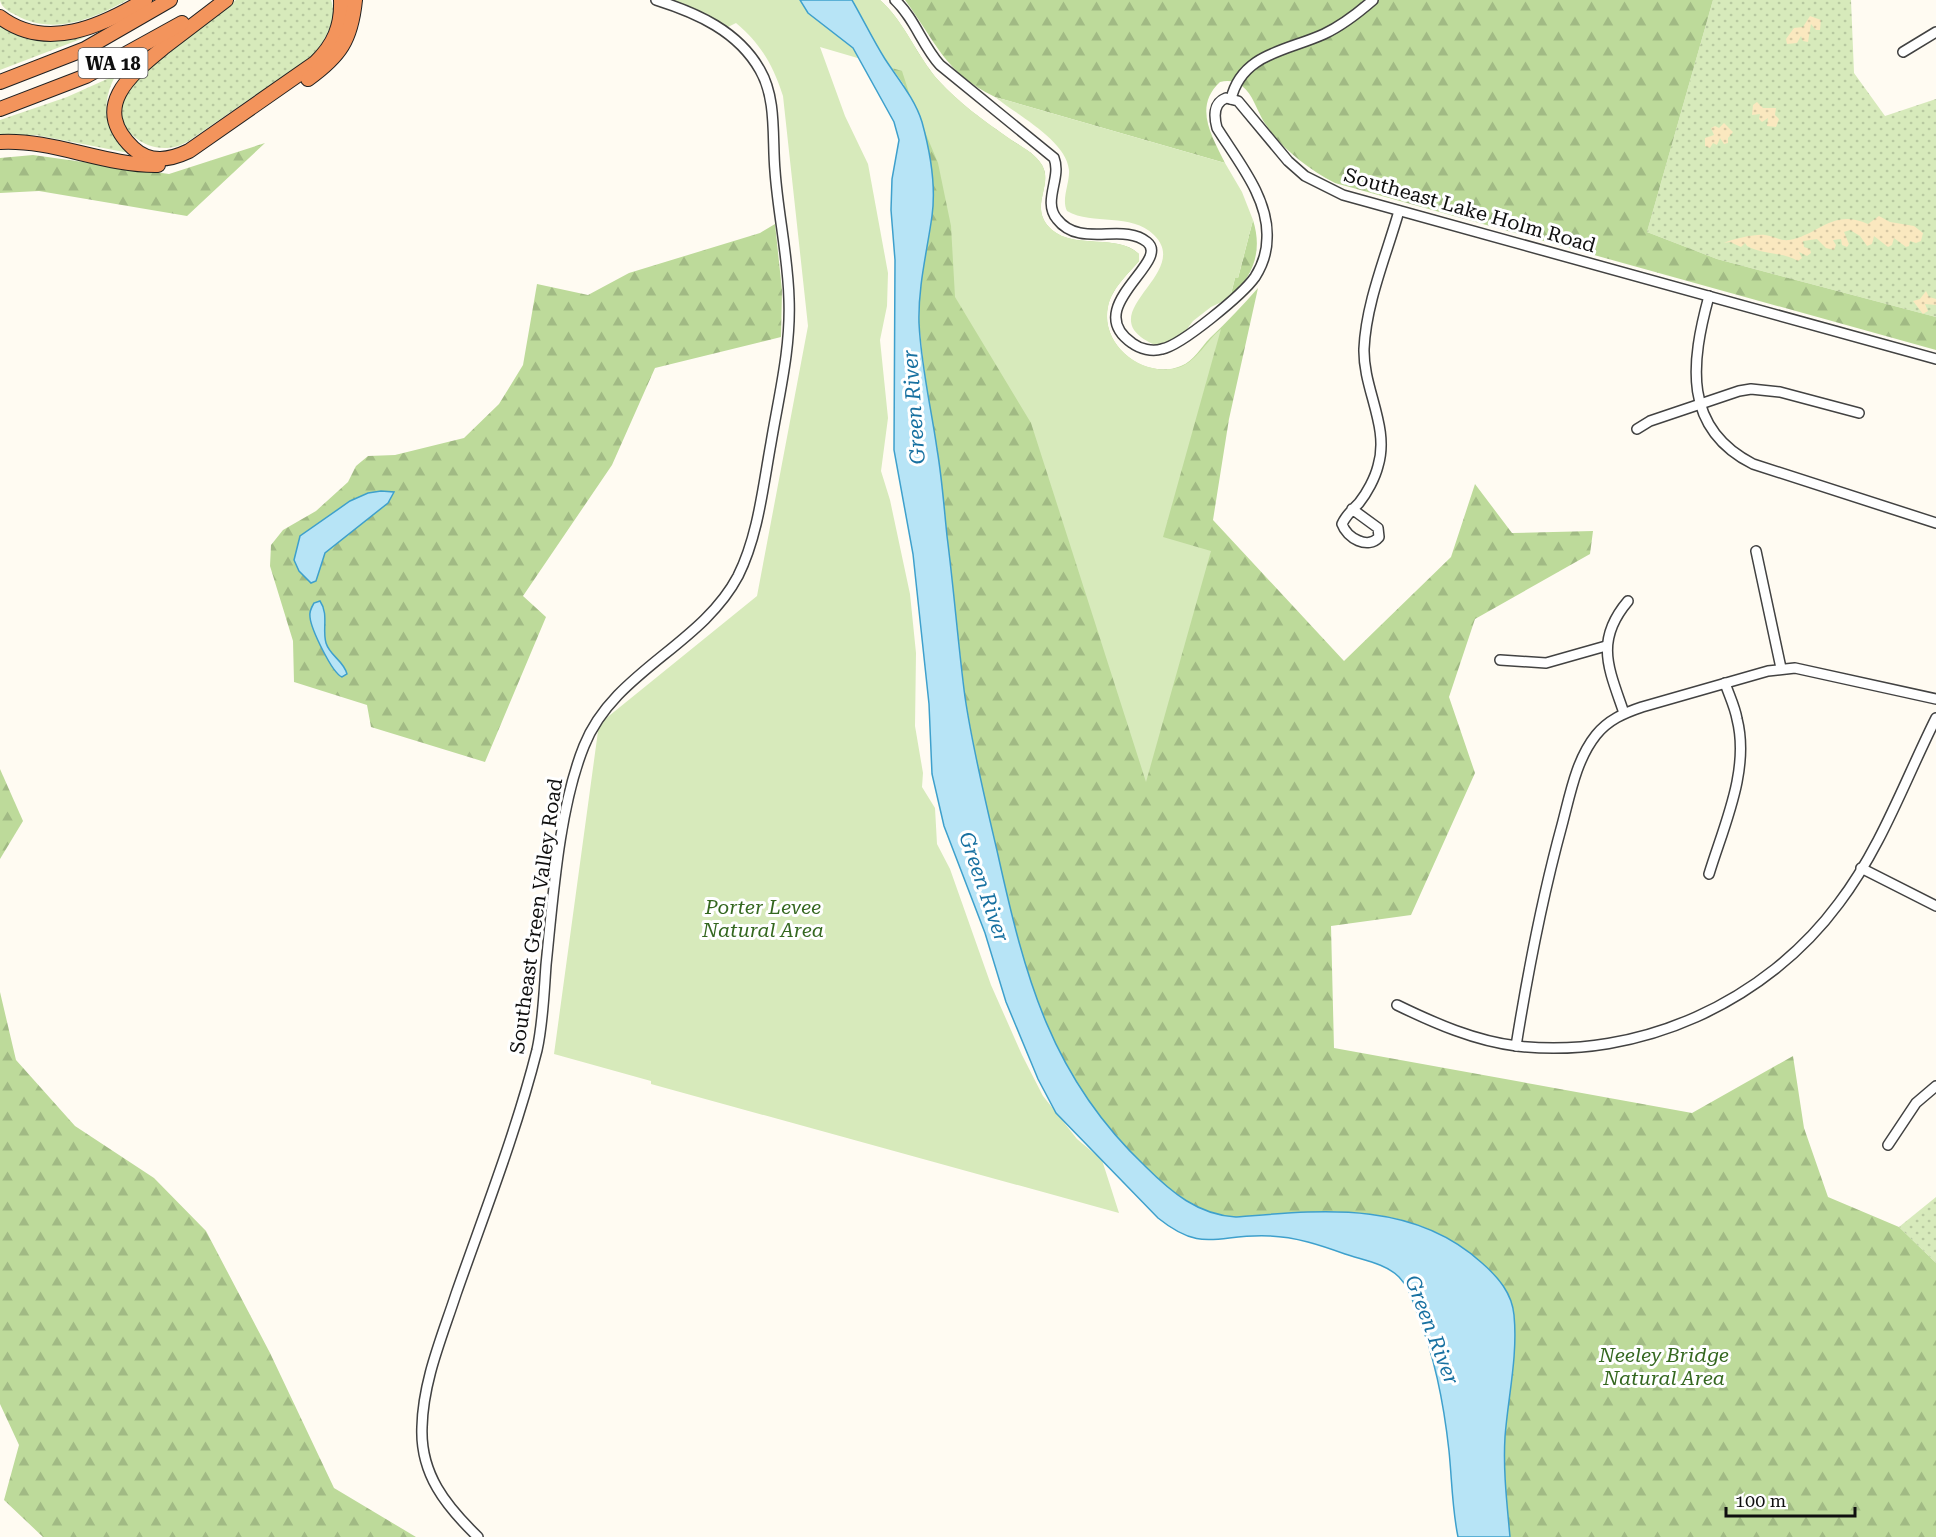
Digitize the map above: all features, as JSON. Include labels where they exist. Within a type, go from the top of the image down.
[{"type":"highway","points":[[0,17],[28,31],[60,34],[99,23],[145,0]]},
{"type":"highway","name":"WA 18","points":[[0,82],[85,49],[170,0]]},
{"type":"highway","name":"WA 18","points":[[0,109],[86,76],[154,40],[217,0]]},
{"type":"highway","points":[[226,0],[149,60],[121,88],[114,110],[118,127],[127,141],[145,156],[165,159],[189,152],[315,63],[330,48],[338,31],[341,0]]},
{"type":"highway","points":[[0,142],[45,144],[142,164],[180,162],[205,149],[327,65],[343,46],[350,29],[355,0]]},
{"type":"street","name":"Southeast Green Valley Road","points":[[478,1537],[448,1506],[432,1481],[425,1459],[422,1435],[424,1401],[441,1341],[538,1048],[559,857],[576,769],[592,729],[612,700],[703,623],[739,573],[755,526],[789,335],[789,296],[775,176],[771,106],[764,78],[749,53],[725,31],[693,14],[657,0]]},
{"type":"street","points":[[895,0],[911,18],[931,56],[940,65],[1054,158],[1057,174],[1051,200],[1052,211],[1057,220],[1076,232],[1133,237],[1147,242],[1150,247],[1150,260],[1122,294],[1116,314],[1117,324],[1123,334],[1143,349],[1163,349],[1192,332],[1245,288],[1262,264],[1266,248],[1266,220],[1257,193],[1217,128],[1214,117],[1221,100],[1231,99],[1241,74],[1251,63],[1270,53],[1326,33],[1373,0]]},
{"type":"street","points":[[1903,52],[1936,32]]},
{"type":"street","name":"Southeast Lake Holm Road","points":[[1231,99],[1244,107],[1272,145],[1305,176],[1343,195],[1936,359]]},
{"type":"street","points":[[1352,509],[1371,482],[1378,467],[1382,448],[1380,429],[1365,375],[1364,349],[1367,320],[1399,211]]},
{"type":"street","points":[[1709,296],[1694,361],[1701,404],[1720,440],[1735,454],[1753,464],[1936,523]]},
{"type":"street","points":[[1637,429],[1650,421],[1739,391],[1757,389],[1786,393],[1860,413]]},
{"type":"street","points":[[1756,551],[1781,668]]},
{"type":"street","points":[[1624,713],[1608,664],[1606,646],[1612,625],[1628,601]]},
{"type":"street","points":[[1500,660],[1546,663],[1606,646]]},
{"type":"street","points":[[1516,1046],[1543,895],[1577,771],[1597,734],[1624,713],[1781,668],[1813,671],[1936,699]]},
{"type":"street","points":[[1709,874],[1731,806],[1740,758],[1737,717],[1725,683]]},
{"type":"street","points":[[1397,1005],[1462,1033],[1516,1046],[1587,1045],[1636,1036],[1678,1025],[1730,1002],[1768,976],[1810,937],[1841,901],[1862,868],[1934,725]]},
{"type":"street","points":[[1862,868],[1936,906]]},
{"type":"street","points":[[1888,1145],[1916,1103],[1936,1086]]},
{"type":"green space","points":[[0,0],[127,0],[87,19],[44,24],[30,21],[8,11]]},
{"type":"green space","points":[[236,0],[331,0],[333,15],[326,37],[312,56],[190,140],[176,147],[162,148],[148,145],[136,138],[127,129],[122,117],[121,104],[126,91],[144,72]]},
{"type":"green space","name":"Porter Levee Natural Area","points":[[673,0],[880,0],[897,19],[931,72],[946,89],[980,118],[1039,160],[1045,173],[1042,214],[1052,230],[1073,239],[1120,244],[1139,254],[1139,261],[1116,288],[1108,307],[1107,321],[1111,335],[1128,356],[1139,364],[1152,368],[1180,367],[1192,360],[1221,329],[1163,537],[1211,551],[1146,782],[1031,423],[955,297],[951,226],[938,163],[902,71],[820,47],[845,116],[868,164],[888,273],[887,306],[880,340],[888,418],[881,471],[890,500],[910,594],[916,653],[915,726],[923,773],[922,787],[935,808],[937,844],[950,869],[991,985],[1022,1055],[1043,1096],[1077,1139],[1102,1160],[1119,1213],[651,1084],[651,1081],[554,1054],[599,724],[757,596],[808,326],[783,96],[775,74],[759,47],[736,23],[728,27]]},
{"type":"green space","name":"Neeley Bridge Natural Area","points":[[880,0],[897,19],[931,72],[946,89],[980,118],[1039,160],[1045,173],[1042,214],[1052,230],[1073,239],[1120,244],[1139,254],[1139,261],[1117,287],[1108,306],[1107,320],[1111,334],[1128,356],[1140,364],[1153,368],[1167,369],[1186,364],[1258,288],[1229,419],[1213,520],[1344,661],[1451,557],[1475,484],[1512,533],[1593,531],[1590,554],[1475,619],[1449,697],[1475,773],[1411,915],[1331,926],[1334,1048],[1692,1113],[1793,1056],[1804,1128],[1828,1197],[1899,1227],[1936,1263],[1936,1537],[1510,1537],[1505,1449],[1515,1330],[1513,1307],[1503,1286],[1493,1274],[1455,1243],[1427,1228],[1397,1219],[1333,1212],[1223,1217],[1194,1207],[1165,1185],[1115,1138],[1082,1093],[1036,1004],[1017,941],[981,787],[965,698],[937,448],[929,411],[919,323],[921,273],[932,214],[904,85],[884,57]]},
{"type":"green space","points":[[905,0],[1713,0],[1647,232],[1717,259],[1936,317],[1936,350],[1335,183],[1305,164],[1287,149],[1264,122],[1249,93],[1235,82],[1220,82],[1212,92],[1206,111],[1211,132],[1225,163],[995,97],[964,77],[952,66]]},
{"type":"green space","points":[[1713,0],[1851,0],[1854,73],[1885,116],[1936,99],[1936,317],[1717,259],[1647,232]]},
{"type":"green space","points":[[0,22],[42,38],[62,40],[86,37],[0,70]]},
{"type":"green space","points":[[116,75],[108,96],[107,117],[114,136],[129,153],[36,135],[0,135],[0,120],[67,97]]},
{"type":"green space","points":[[995,97],[1225,163],[1242,192],[1253,220],[1238,278],[1235,278],[1230,298],[1211,307],[1193,321],[1181,337],[1160,347],[1138,335],[1131,322],[1134,308],[1161,265],[1163,250],[1154,235],[1134,224],[1088,218],[1067,211],[1065,201],[1069,170],[1066,159],[1050,138]]},
{"type":"green space","points":[[265,143],[187,216],[39,191],[0,193],[0,158],[33,155],[169,174]]},
{"type":"green space","points":[[1253,220],[1257,243],[1254,263],[1245,281],[1230,298],[1235,278],[1238,278]]},
{"type":"green space","points":[[775,224],[782,290],[781,337],[655,368],[612,465],[523,596],[546,617],[485,762],[371,727],[367,705],[294,682],[293,641],[270,566],[271,545],[283,530],[316,511],[348,482],[356,466],[368,456],[395,455],[464,438],[499,404],[523,365],[537,284],[588,295],[629,273],[760,233]]},
{"type":"green space","points":[[0,769],[23,821],[0,859]]},
{"type":"green space","points":[[0,992],[16,1060],[75,1126],[154,1178],[206,1231],[270,1353],[334,1488],[416,1537],[43,1537],[4,1500],[19,1445],[0,1404]]},
{"type":"green space","points":[[1936,1197],[1936,1263],[1899,1227]]},
{"type":"sand","points":[[1810,16],[1821,20],[1820,30],[1816,30],[1811,24],[1808,42],[1803,41],[1801,36],[1797,43],[1787,44],[1786,39],[1794,28],[1803,27]]},
{"type":"sand","points":[[1757,102],[1763,108],[1776,108],[1775,115],[1779,119],[1776,127],[1767,126],[1768,118],[1762,122],[1759,119],[1760,114],[1752,115],[1753,105]]},
{"type":"sand","points":[[1724,123],[1733,132],[1728,138],[1728,143],[1724,144],[1720,138],[1717,145],[1713,143],[1710,148],[1705,146],[1705,138],[1714,135],[1711,128],[1715,126],[1719,128]]},
{"type":"sand","points":[[1879,216],[1890,222],[1914,226],[1923,233],[1921,241],[1916,243],[1910,241],[1909,246],[1906,247],[1894,238],[1892,245],[1888,247],[1874,236],[1872,244],[1867,246],[1860,236],[1850,230],[1844,232],[1849,244],[1847,247],[1842,245],[1841,239],[1833,240],[1836,245],[1834,250],[1826,248],[1817,239],[1803,241],[1804,247],[1810,249],[1811,253],[1807,256],[1799,252],[1802,258],[1798,261],[1753,249],[1745,243],[1741,247],[1730,242],[1724,243],[1761,235],[1789,240],[1836,221],[1856,220],[1868,224]]},
{"type":"sand","points":[[1926,291],[1929,297],[1936,299],[1936,305],[1925,304],[1928,311],[1923,314],[1913,301],[1920,299]]},
{"type":"water","name":"Green River","points":[[800,0],[852,0],[881,52],[915,105],[925,133],[930,157],[933,205],[920,296],[920,339],[940,471],[965,697],[980,777],[1008,900],[1019,943],[1046,1023],[1064,1061],[1086,1097],[1113,1132],[1155,1176],[1175,1193],[1197,1207],[1209,1212],[1236,1217],[1333,1212],[1397,1219],[1427,1228],[1455,1243],[1493,1274],[1503,1286],[1513,1307],[1515,1330],[1505,1449],[1510,1537],[1458,1537],[1442,1400],[1425,1334],[1413,1301],[1399,1277],[1373,1262],[1299,1240],[1252,1236],[1200,1239],[1174,1229],[1158,1218],[1056,1113],[1038,1079],[1006,1002],[985,933],[944,826],[932,774],[929,704],[913,554],[894,450],[895,260],[891,210],[892,179],[899,140],[894,122],[853,48],[808,13]]},
{"type":"water","points":[[394,492],[388,503],[325,553],[316,581],[311,583],[299,571],[294,560],[300,536],[350,501],[368,493]]},
{"type":"water","points":[[320,601],[325,616],[326,643],[345,669],[347,674],[342,677],[333,668],[311,623],[311,608],[314,603]]}]
